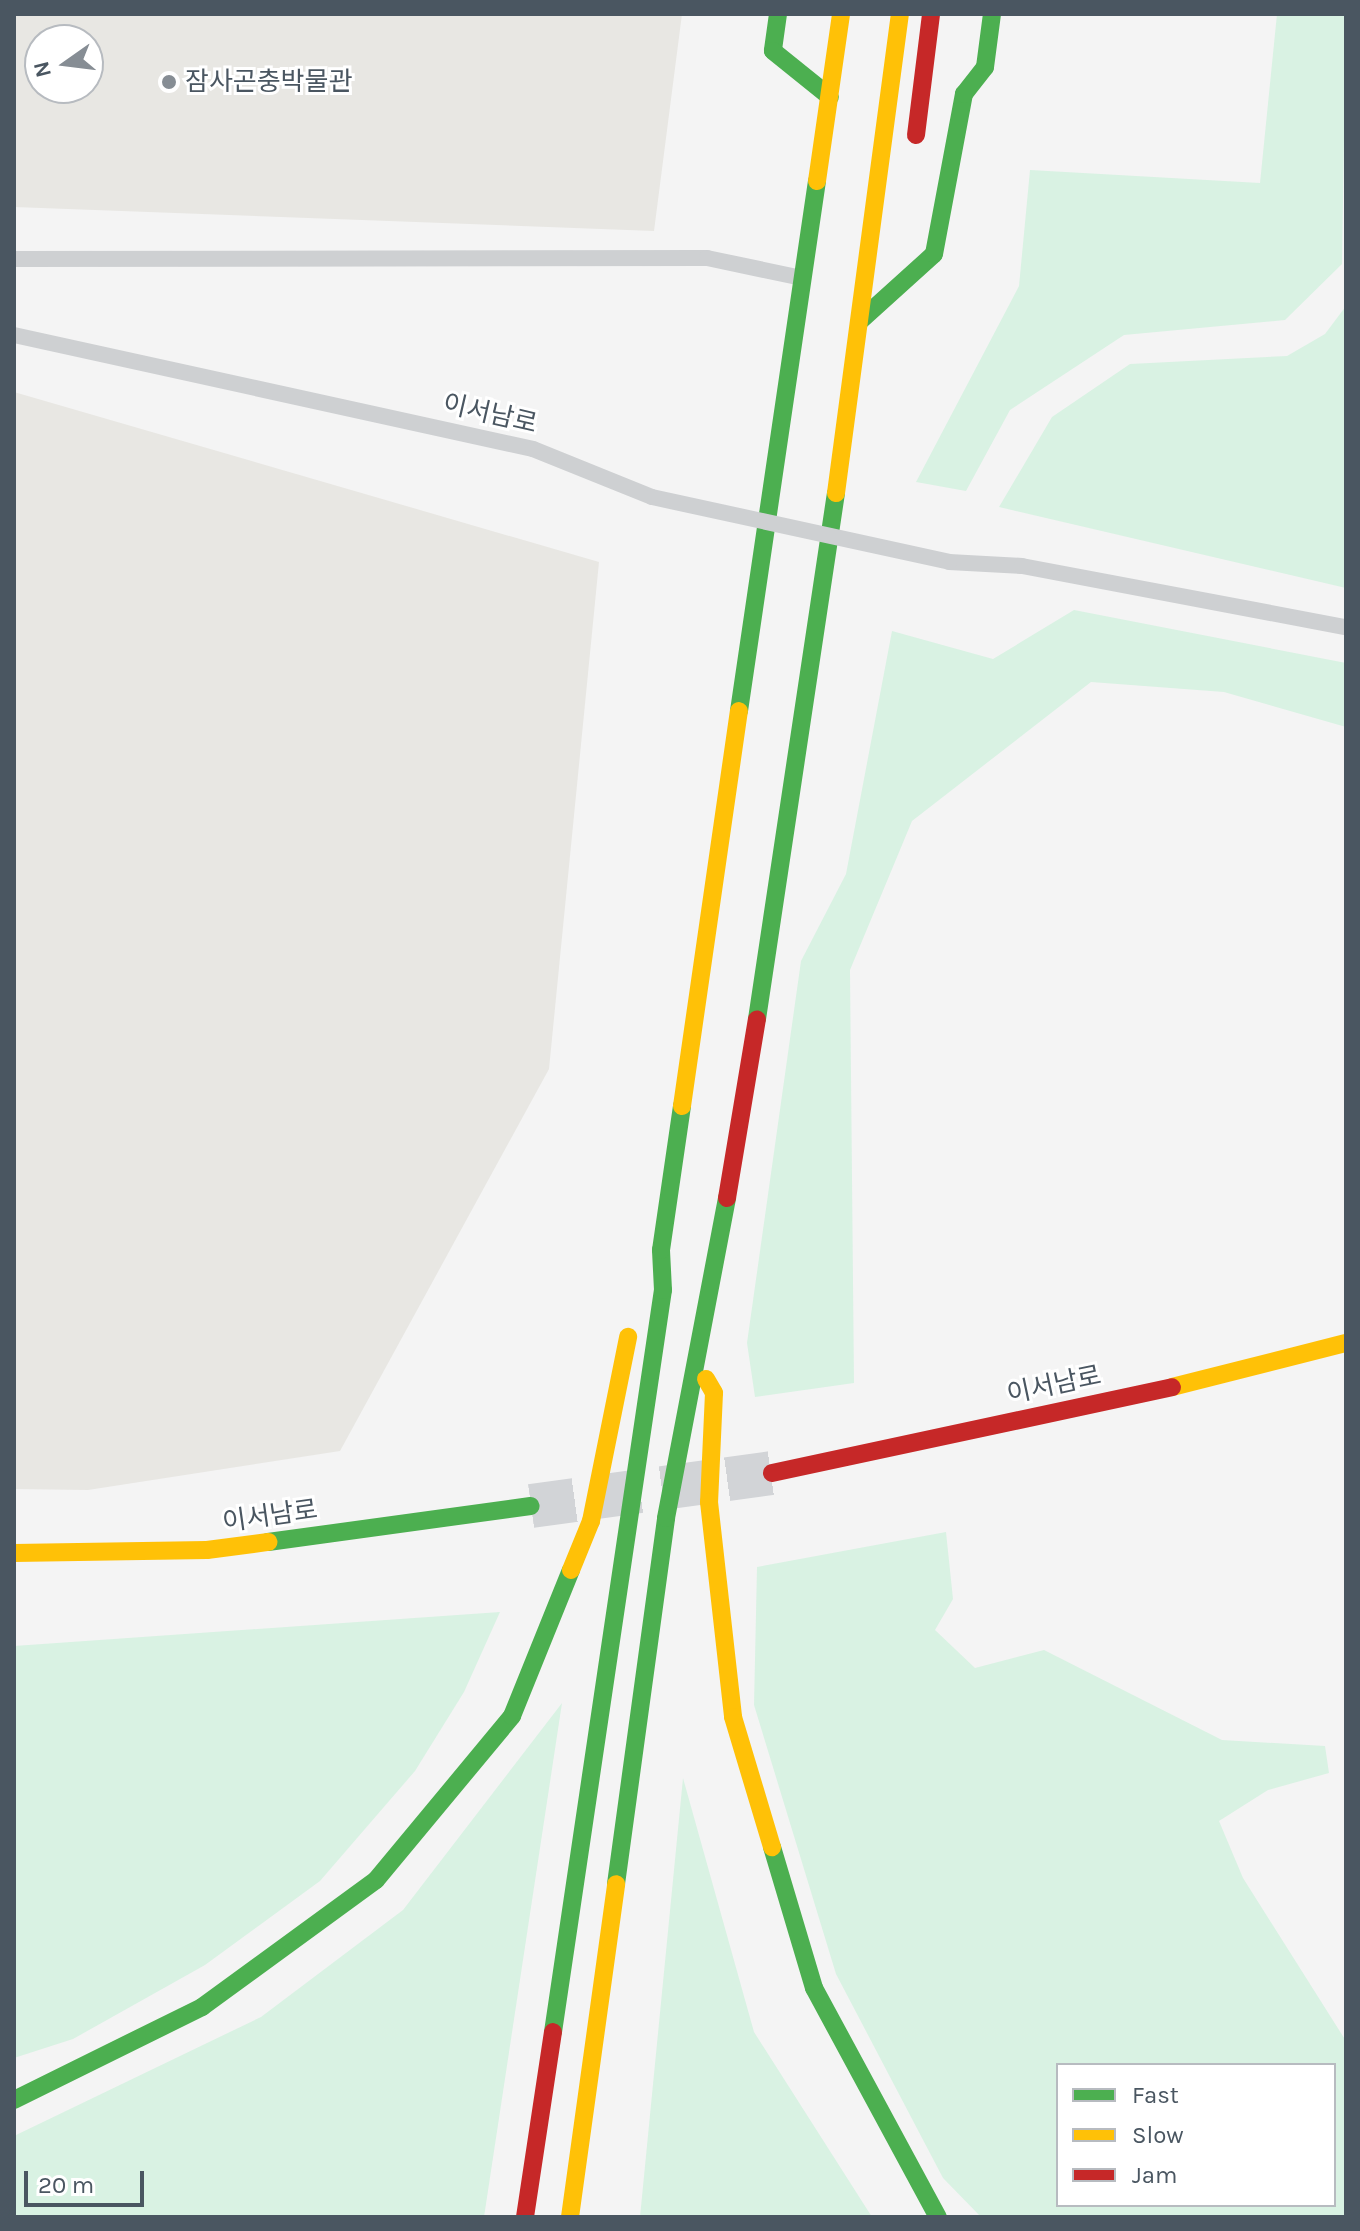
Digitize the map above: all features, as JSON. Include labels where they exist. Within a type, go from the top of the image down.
[{"type":"main road","points":[[778,14],[773,51],[830,97]]},
{"type":"main road","points":[[526,2210],[663,1290],[661,1250],[841,14]]},
{"type":"main road","points":[[571,2211],[666,1518],[686,1400],[699,1366],[773,922],[868,274],[900,14]]},
{"type":"main road","points":[[914,148],[931,14]]},
{"type":"main road","points":[[964,94],[985,67],[992,14]]},
{"type":"main road","points":[[801,73],[805,43]]},
{"type":"main road","points":[[861,320],[934,254],[964,94],[958,63]]},
{"type":"main road","points":[[868,274],[890,260]]},
{"type":"main road","points":[[642,1286],[661,1250]]},
{"type":"main road","points":[[14,2100],[202,2007],[376,1880],[512,1716],[591,1521],[633,1313]]},
{"type":"main road","name":"이서남로","points":[[772,1473],[1242,1372],[1346,1343]]},
{"type":"main road","points":[[699,1366],[714,1393],[709,1502],[733,1717],[814,1988],[938,2217]]},
{"type":"main road","name":"이서남로","points":[[14,1553],[207,1550],[531,1506]]},
{"type":"lane","points":[[14,259],[707,258],[803,279]]},
{"type":"lane","name":"이서남로","points":[[14,335],[533,449],[652,497],[949,562],[1022,566],[1346,627]]},
{"type":"shaded area","points":[[14,14],[682,14],[654,231],[14,207]]},
{"type":"shaded area","points":[[14,392],[599,562],[549,1069],[340,1451],[88,1490],[14,1489]]},
{"type":"green space","points":[[1277,14],[1346,14],[1342,264],[1285,320],[1124,335],[1010,410],[966,491],[916,482],[1019,286],[1030,170],[1260,183]]},
{"type":"green space","points":[[1346,306],[1346,588],[999,507],[1052,417],[1130,364],[1287,356],[1325,334]]},
{"type":"green space","points":[[1074,610],[1346,663],[1346,727],[1224,692],[1091,682],[912,821],[850,970],[854,1383],[755,1397],[747,1343],[801,961],[846,874],[892,631],[993,659]]},
{"type":"green space","points":[[946,1532],[953,1599],[935,1630],[975,1668],[1044,1650],[1222,1740],[1325,1746],[1329,1773],[1268,1790],[1219,1821],[1243,1878],[1346,2041],[1346,2217],[981,2217],[943,2178],[836,1974],[754,1705],[757,1567]]},
{"type":"green space","points":[[500,1612],[464,1692],[415,1771],[320,1881],[205,1965],[73,2039],[14,2058],[14,1646]]},
{"type":"green space","points":[[562,1703],[484,2217],[14,2217],[14,2136],[261,2017],[403,1910]]},
{"type":"green space","points":[[683,1778],[754,2032],[872,2217],[640,2217]]},
{"type":"tunnel","points":[[531,1506],[772,1473]]},
{"type":"traffic: fast","points":[[778,14],[773,51],[830,97]]},
{"type":"traffic: fast","points":[[861,320],[934,254],[964,94],[985,67],[992,14]]},
{"type":"traffic: fast","points":[[739,711],[817,181]]},
{"type":"traffic: fast","points":[[757,1019],[836,493]]},
{"type":"traffic: fast","points":[[553,2032],[663,1290],[661,1250],[682,1106]]},
{"type":"traffic: fast","points":[[616,1884],[666,1518],[727,1198]]},
{"type":"traffic: fast","points":[[268,1542],[531,1506]]},
{"type":"traffic: fast","points":[[14,2100],[202,2007],[376,1880],[512,1716],[571,1570]]},
{"type":"traffic: fast","points":[[772,1847],[814,1988],[938,2217]]},
{"type":"traffic: slow","points":[[817,181],[841,14]]},
{"type":"traffic: slow","points":[[836,493],[900,14]]},
{"type":"traffic: slow","points":[[682,1106],[739,711]]},
{"type":"traffic: slow","points":[[571,1570],[591,1521],[628,1337]]},
{"type":"traffic: slow","points":[[1172,1387],[1346,1343]]},
{"type":"traffic: slow","points":[[706,1379],[714,1393],[709,1502],[733,1717],[772,1847]]},
{"type":"traffic: slow","points":[[14,1553],[207,1550],[268,1542]]},
{"type":"traffic: slow","points":[[570,2217],[616,1884]]},
{"type":"traffic: jam","points":[[916,135],[931,14]]},
{"type":"traffic: jam","points":[[727,1198],[757,1019]]},
{"type":"traffic: jam","points":[[772,1473],[1172,1387]]},
{"type":"traffic: jam","points":[[525,2217],[553,2032]]},
{"type":"place","name":"잠사곤충박물관","points":[[169,82]]}]
